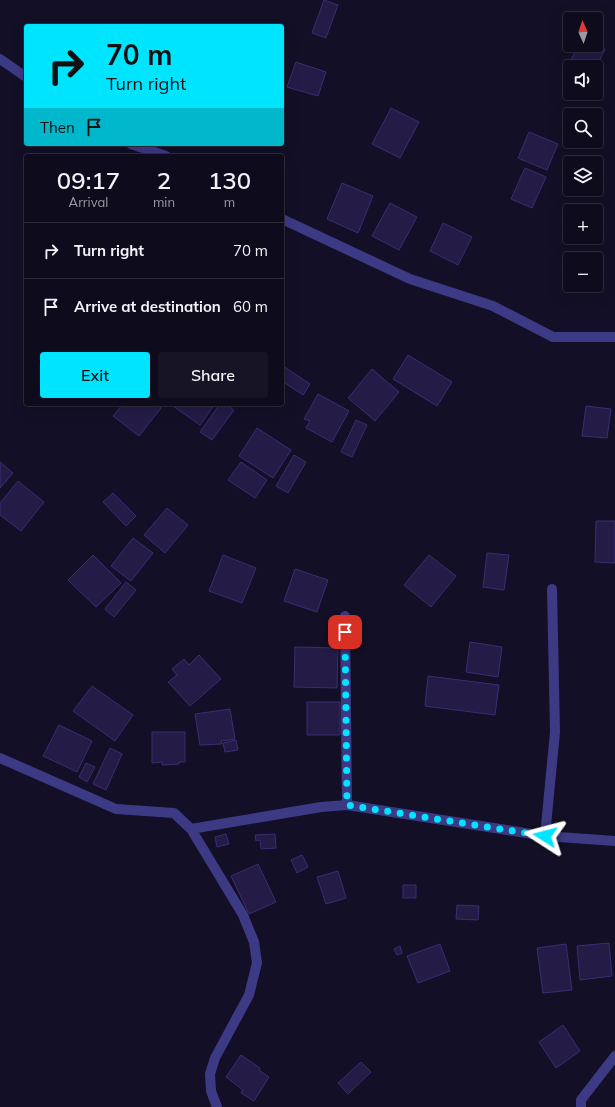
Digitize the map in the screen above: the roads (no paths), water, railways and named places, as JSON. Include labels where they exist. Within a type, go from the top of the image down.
[{"type":"street","points":[[0,59],[24,76]]},
{"type":"street","points":[[137,146],[160,154]]},
{"type":"street","points":[[284,220],[410,279],[493,306],[553,337],[615,337]]},
{"type":"street","points":[[545,836],[555,732],[552,589]]},
{"type":"street","points":[[345,616],[347,805]]},
{"type":"street","points":[[0,758],[116,809],[174,813],[191,829],[243,915],[254,942],[257,963],[249,995],[215,1058],[210,1074],[211,1091],[217,1107]]},
{"type":"street","points":[[191,829],[321,807],[347,805],[545,836],[615,842]]},
{"type":"street","points":[[581,1107],[581,1100],[615,1056]]}]
